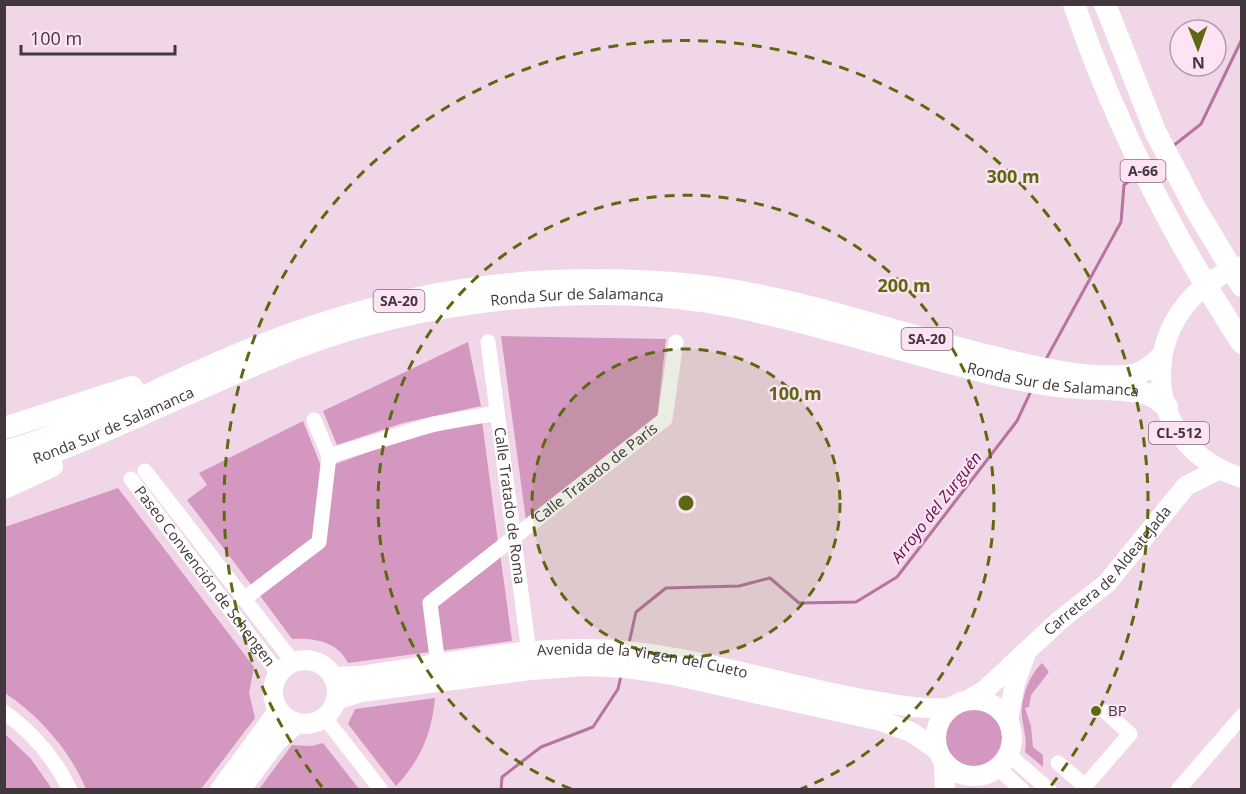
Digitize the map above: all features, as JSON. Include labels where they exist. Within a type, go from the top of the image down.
[{"type":"highway","name":"A-66","points":[[1074,4],[1125,136],[1167,219],[1242,343]]},
{"type":"highway","name":"A-66","points":[[1108,13],[1155,130],[1195,208],[1242,286]]},
{"type":"highway","name":"Ronda Sur de Salamanca","points":[[4,452],[77,424],[244,351],[339,317],[428,294],[519,282],[614,279],[664,282],[740,292],[824,320],[1017,371],[1146,394],[1167,407]]},
{"type":"highway","name":"Ronda Sur de Salamanca","points":[[4,470],[84,439],[303,345],[387,320],[432,310],[518,299],[616,296],[705,302],[824,320]]},
{"type":"highway","points":[[4,428],[201,362],[244,351]]},
{"type":"highway","name":"Ronda Sur de Salamanca","points":[[1054,377],[1123,376],[1143,372],[1161,357]]},
{"type":"highway","points":[[4,488],[106,440],[214,382]]},
{"type":"main road","name":"CL-512","points":[[1242,266],[1211,280],[1185,303],[1168,331],[1161,357],[1161,374],[1167,407],[1179,433],[1194,450],[1220,470],[1242,478]]},
{"type":"main road","name":"Carretera de Aldeatejada","points":[[1186,486],[1194,450]]},
{"type":"main road","name":"Carretera de Aldeatejada","points":[[970,699],[985,690],[1059,621],[1107,583],[1186,486],[1220,470]]},
{"type":"main road","name":"Carretera de Aldeatejada","points":[[1008,720],[1015,683],[1026,653]]},
{"type":"main road","name":"Avenida de la Virgen del Cueto","points":[[333,677],[438,665],[585,657],[627,668],[669,666],[885,712],[915,707],[949,708]]},
{"type":"main road","points":[[306,660],[321,664],[333,677],[336,700],[325,718],[310,724],[296,724],[278,711],[273,699],[273,683],[286,668],[306,660]]},
{"type":"main road","name":"Avenida de la Virgen del Cueto","points":[[336,700],[361,692],[530,661]]},
{"type":"main road","name":"CL-512","points":[[949,708],[970,699]]},
{"type":"main road","points":[[970,699],[992,704],[1008,720]]},
{"type":"main road","points":[[945,789],[937,726],[949,708]]},
{"type":"main road","points":[[220,789],[278,711]]},
{"type":"main road","name":"Avenida de la Virgen del Cueto","points":[[885,712],[940,756]]},
{"type":"main road","name":"CL-512","points":[[988,772],[1012,743],[1008,720]]},
{"type":"main road","points":[[240,789],[276,742],[296,724]]},
{"type":"main road","points":[[940,756],[961,774],[988,772]]},
{"type":"street","name":"Calle Tratado de Roma","points":[[488,342],[530,661]]},
{"type":"street","name":"Calle Tratado de París","points":[[438,665],[430,603],[665,419],[676,342]]},
{"type":"street","points":[[330,456],[434,424],[497,413]]},
{"type":"street","points":[[244,599],[320,542],[330,456],[314,420]]},
{"type":"street","name":"Paseo Convención de Schengen","points":[[145,471],[244,599],[286,668]]},
{"type":"street","name":"Paseo Convención de Schengen","points":[[131,478],[286,668]]},
{"type":"street","points":[[4,712],[24,728],[52,758],[70,789]]},
{"type":"street","points":[[1058,763],[1085,786],[1130,734],[1106,712]]},
{"type":"street","points":[[1178,789],[1242,716]]},
{"type":"street","points":[[325,718],[381,789]]},
{"type":"street","points":[[988,772],[1022,789]]},
{"type":"street","points":[[988,772],[1049,789]]},
{"type":"shaded area","points":[[501,336],[666,339],[657,419],[526,520]]},
{"type":"shaded area","points":[[468,342],[481,406],[403,423],[337,445],[323,411]]},
{"type":"shaded area","points":[[303,421],[323,471],[315,537],[252,586],[187,500],[207,485],[199,473]]},
{"type":"shaded area","points":[[482,421],[498,542],[423,600],[430,652],[348,663],[338,650],[324,642],[292,639],[258,593],[323,543],[333,465],[401,440]]},
{"type":"shaded area","points":[[118,488],[254,667],[249,693],[255,718],[201,789],[86,789],[72,761],[53,735],[30,712],[5,693],[5,527]]},
{"type":"shaded area","points":[[500,553],[512,641],[440,651],[434,605]]},
{"type":"shaded area","points":[[1042,663],[1049,672],[1031,695],[1029,707],[1025,708],[1031,726],[1033,747],[1043,755],[1043,767],[1025,752],[1022,718],[1024,696],[1029,681]]},
{"type":"shaded area","points":[[435,698],[428,735],[412,767],[396,786],[348,724],[355,709]]},
{"type":"shaded area","points":[[973,708],[989,713],[997,721],[1002,737],[997,753],[989,761],[973,766],[957,761],[949,753],[944,737],[949,721],[957,713]]},
{"type":"shaded area","points":[[4,733],[31,759],[52,789],[5,789]]},
{"type":"shaded area","points":[[323,743],[359,789],[259,789],[292,745],[312,746]]},
{"type":"waterway","name":"Arroyo del Zurguén","points":[[1173,146],[1201,124],[1242,39]]},
{"type":"waterway","name":"Arroyo del Zurguén","points":[[1045,361],[1121,222],[1124,185],[1137,175]]},
{"type":"waterway","name":"Arroyo del Zurguén","points":[[629,643],[636,612],[666,588],[739,586],[770,578],[799,603],[856,602],[897,577],[1017,421],[1031,391]]},
{"type":"waterway","name":"Arroyo del Zurguén","points":[[501,790],[502,777],[541,747],[593,727],[618,689],[621,676]]},
{"type":"place","name":"BP","points":[[1096,711]]}]
